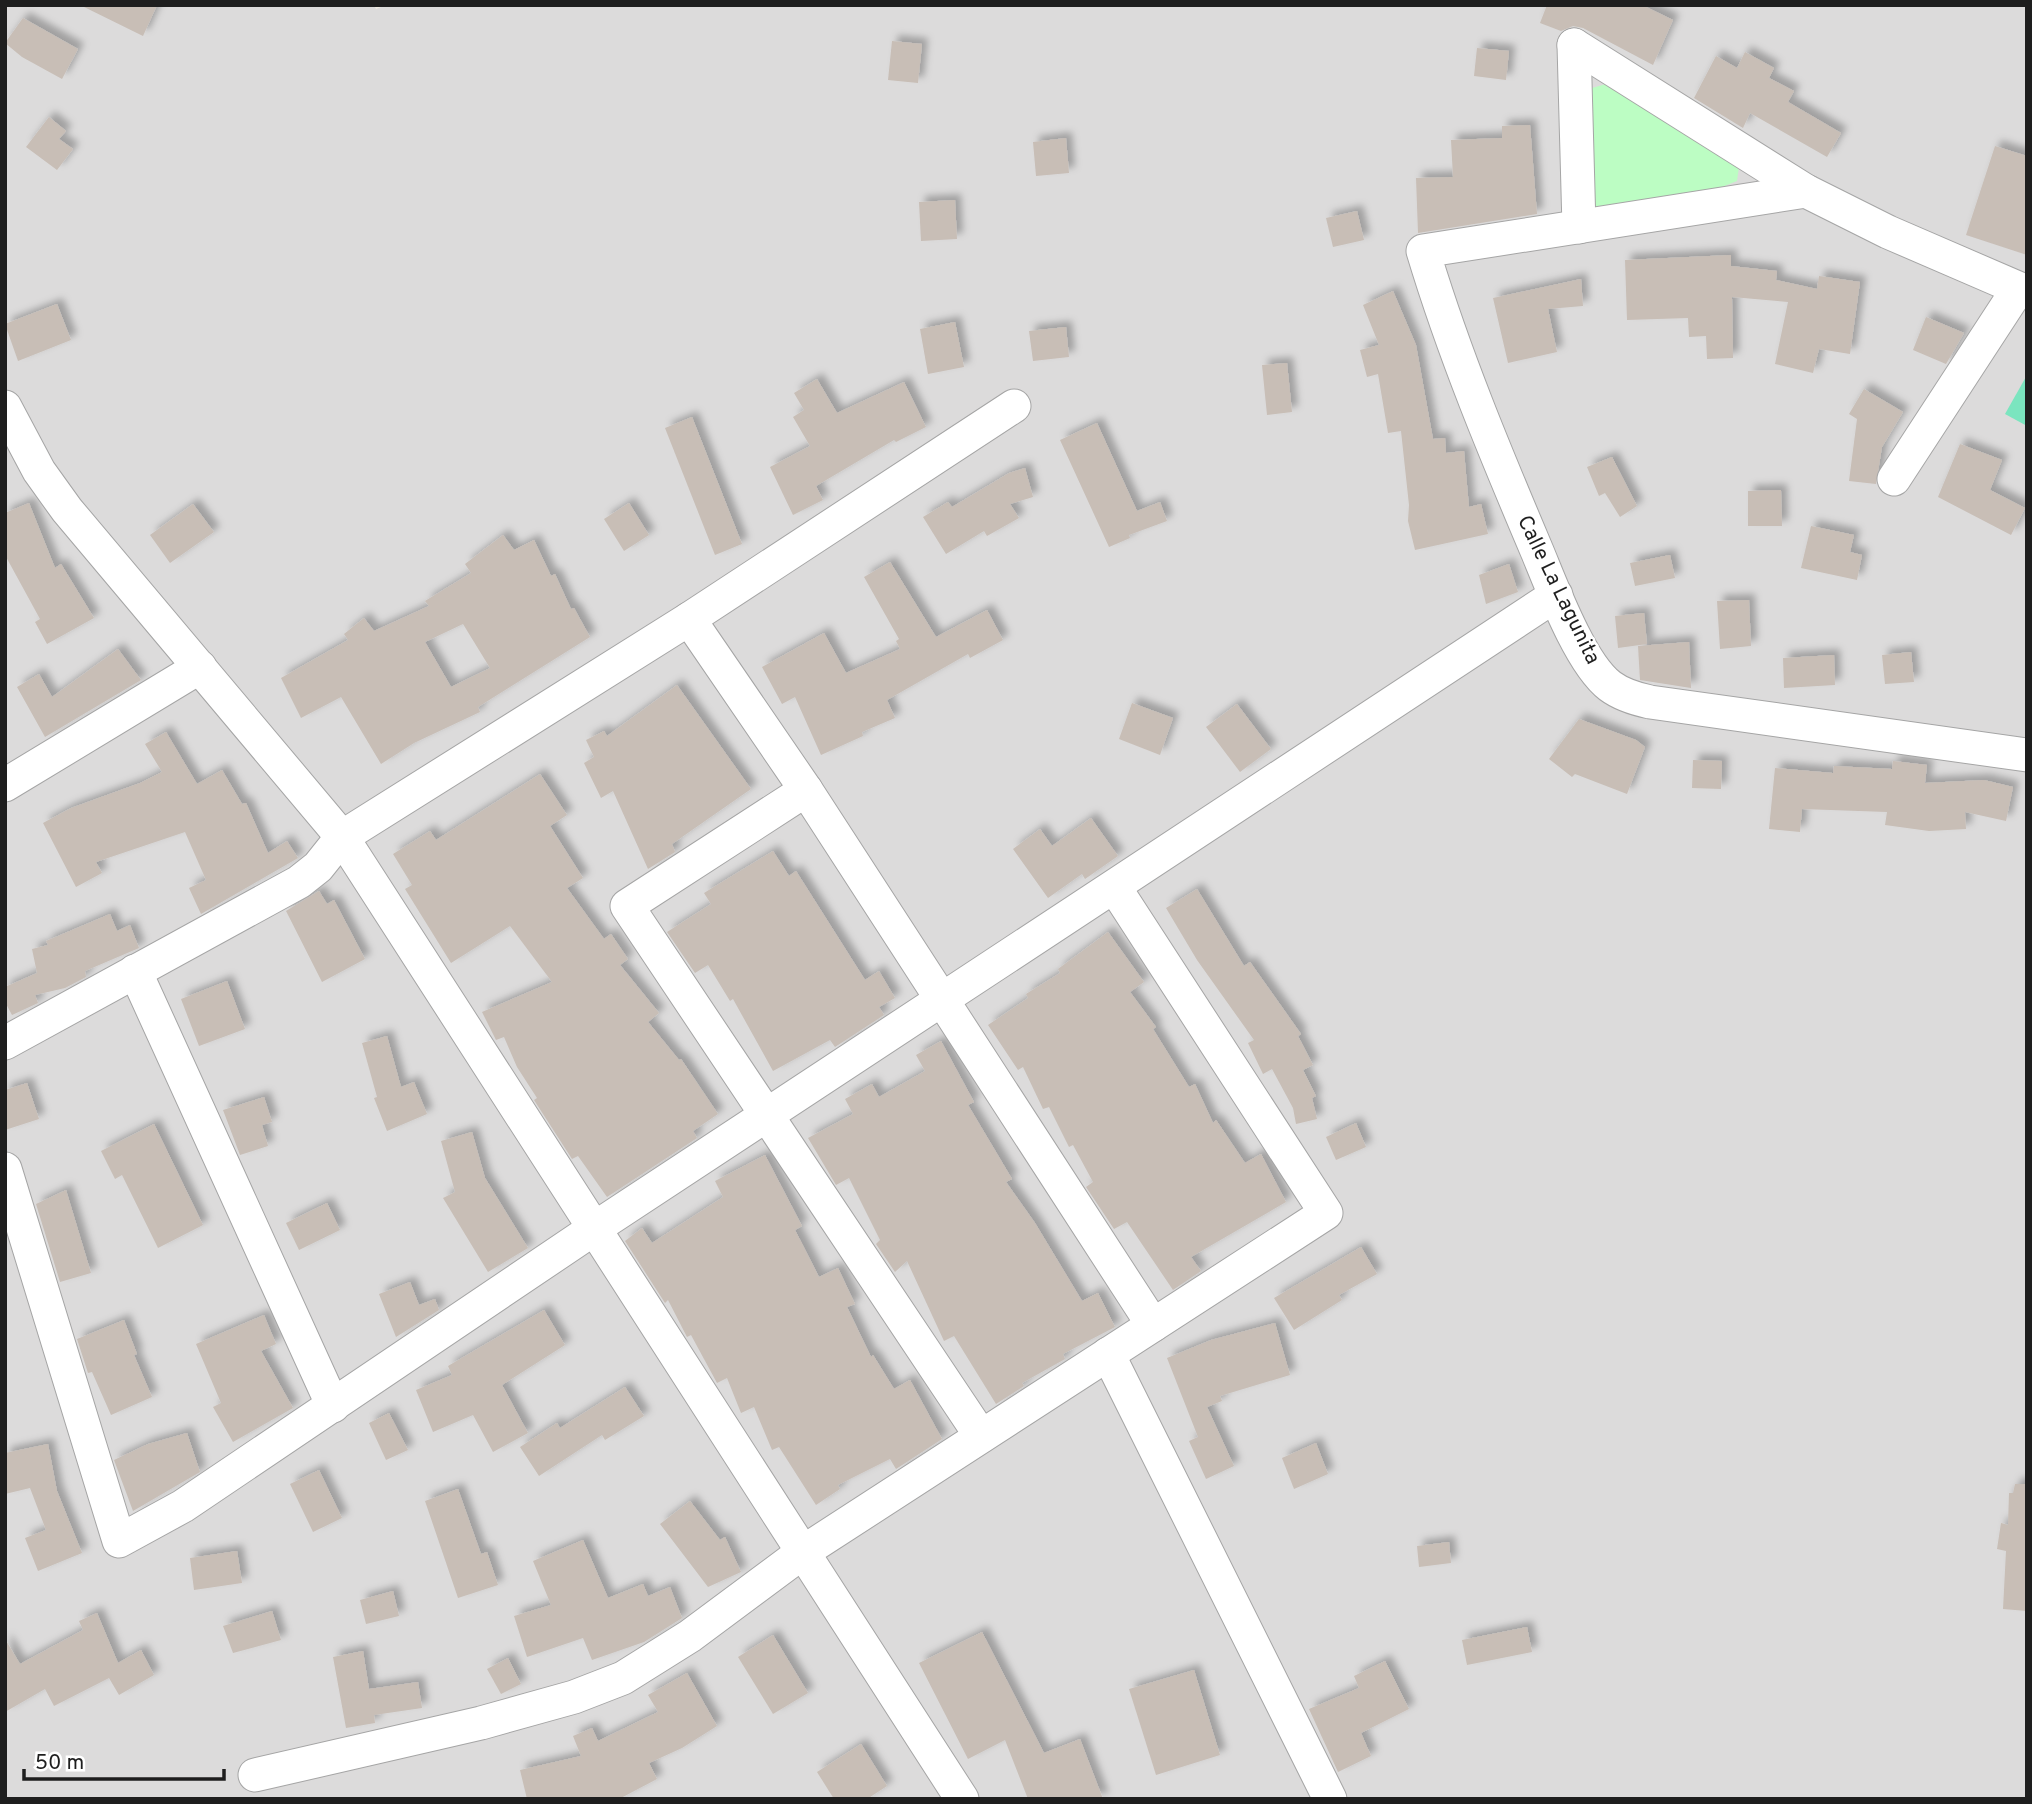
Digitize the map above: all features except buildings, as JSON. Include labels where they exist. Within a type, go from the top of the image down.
[{"type":"street","points":[[1806,191],[1579,227],[1574,45],[1806,191],[1888,232],[2022,290],[1894,480]]},
{"type":"street","name":"Calle La Lagunita","points":[[1579,227],[1423,251],[1450,339],[1556,594],[1590,662],[1609,686],[1628,697],[2027,755]]},
{"type":"street","points":[[5,1043],[299,882],[318,867],[342,837],[689,619],[1014,406]]},
{"type":"street","points":[[5,407],[39,471],[67,510],[342,837],[962,1799]]},
{"type":"street","points":[[5,1169],[119,1541],[183,1506],[595,1228],[1115,888],[1291,766],[1556,594]]},
{"type":"street","points":[[689,619],[806,790],[1153,1325]]},
{"type":"street","points":[[5,785],[200,667]]},
{"type":"street","points":[[806,790],[627,906],[981,1436]]},
{"type":"street","points":[[256,1775],[481,1723],[574,1697],[623,1678],[690,1636],[803,1552],[1326,1213],[1115,888]]},
{"type":"street","points":[[135,971],[333,1406]]},
{"type":"street","points":[[1108,1354],[1331,1799]]},
{"type":"shaded area","points":[[5,5],[374,5],[376,9],[386,5],[2027,5],[2027,1799],[5,1799]]},
{"type":"green space","points":[[1606,84],[1739,167],[1737,181],[1722,187],[1593,209],[1592,88]]},
{"type":"green space","points":[[2027,375],[2027,426],[2005,414]]}]
